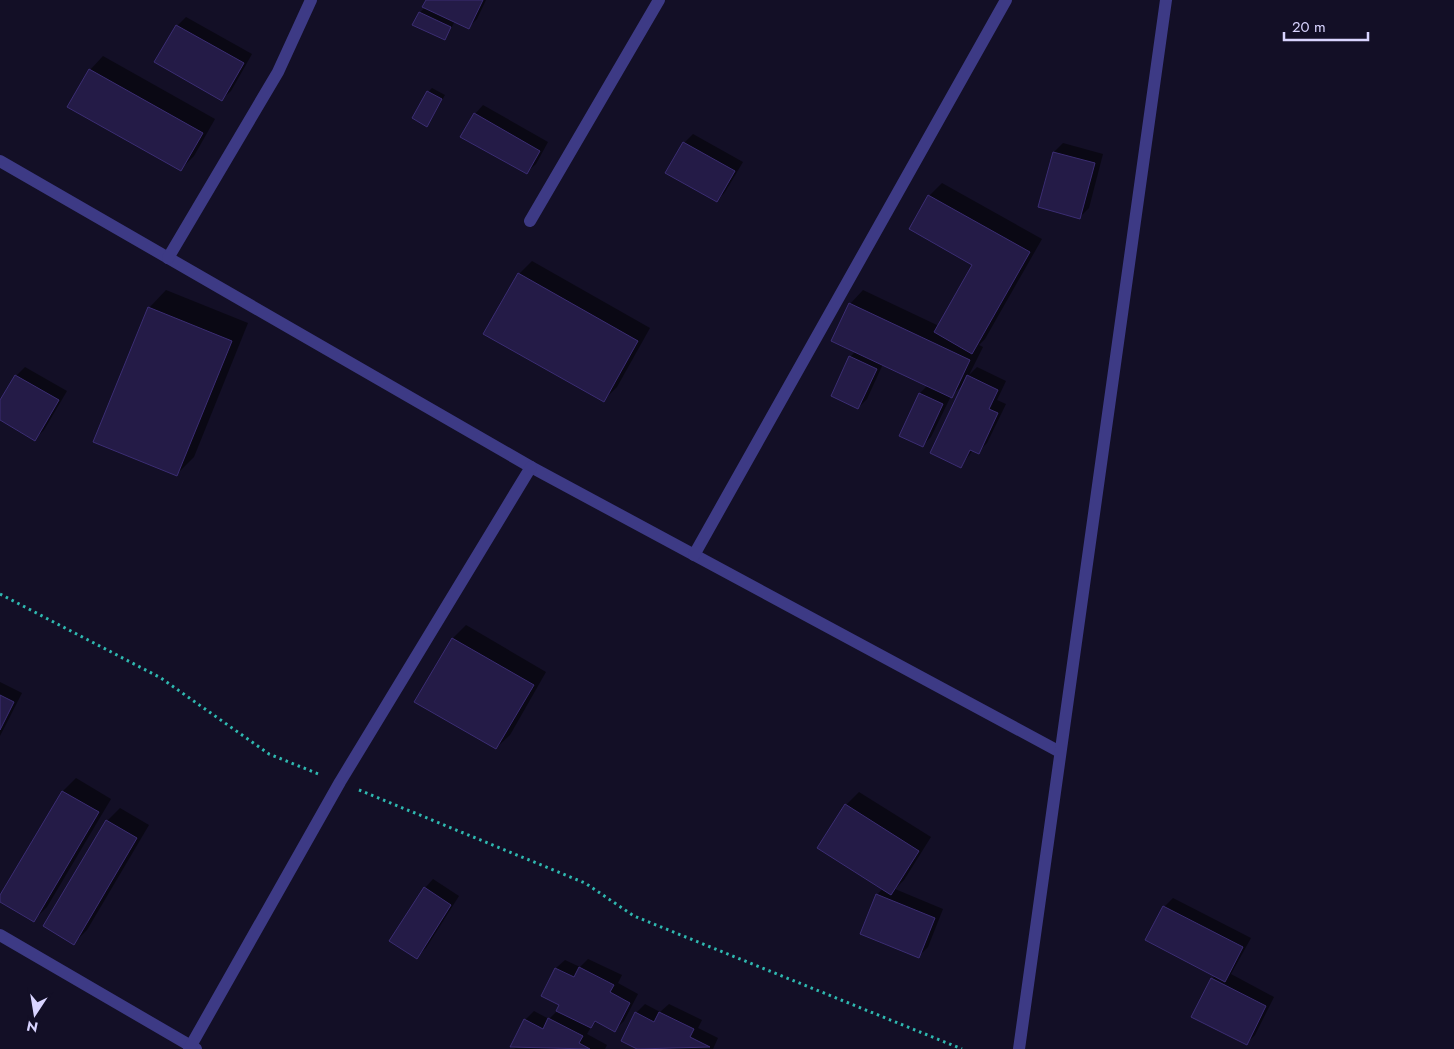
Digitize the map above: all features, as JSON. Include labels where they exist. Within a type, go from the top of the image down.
[{"type":"street","points":[[168,258],[278,72],[312,0]]},
{"type":"street","points":[[530,222],[659,0]]},
{"type":"street","points":[[694,555],[1006,0]]},
{"type":"street","points":[[1019,1049],[1166,0]]},
{"type":"street","points":[[0,161],[531,467],[1060,752]]},
{"type":"street","points":[[0,935],[192,1048],[340,782],[531,467]]},
{"type":"path","points":[[0,594],[161,678],[269,754],[585,883],[634,916],[962,1049]]},
{"type":"building","points":[[426,0],[483,0],[469,29],[422,7]]},
{"type":"building","points":[[419,12],[451,27],[445,40],[412,25]]},
{"type":"building","points":[[176,25],[244,63],[222,101],[154,62]]},
{"type":"building","points":[[89,69],[203,133],[181,171],[67,107]]},
{"type":"building","points":[[427,91],[442,99],[427,127],[412,118]]},
{"type":"building","points":[[474,113],[540,151],[527,174],[460,137]]},
{"type":"building","points":[[683,142],[735,171],[717,202],[665,173]]},
{"type":"building","points":[[1053,152],[1095,163],[1080,219],[1038,207]]},
{"type":"building","points":[[928,195],[1030,252],[972,354],[934,332],[972,265],[909,229]]},
{"type":"building","points":[[518,273],[638,341],[604,402],[483,334]]},
{"type":"building","points":[[849,303],[970,360],[952,398],[831,341]]},
{"type":"building","points":[[148,307],[232,341],[177,476],[93,442]]},
{"type":"building","points":[[849,356],[877,369],[858,409],[831,396]]},
{"type":"building","points":[[15,375],[59,400],[35,441],[0,420],[0,400]]},
{"type":"building","points":[[967,375],[998,390],[989,409],[998,413],[979,454],[970,450],[961,468],[930,453]]},
{"type":"building","points":[[919,393],[943,404],[923,447],[899,436]]},
{"type":"building","points":[[452,638],[534,685],[496,749],[414,702]]},
{"type":"building","points":[[0,695],[14,702],[0,730]]},
{"type":"building","points":[[62,791],[99,812],[34,922],[0,902],[0,895]]},
{"type":"building","points":[[845,804],[919,851],[891,895],[817,848]]},
{"type":"building","points":[[106,820],[137,838],[74,945],[43,926]]},
{"type":"building","points":[[424,887],[451,905],[417,959],[389,941]]},
{"type":"building","points":[[876,894],[935,918],[919,958],[860,934]]},
{"type":"building","points":[[1163,906],[1243,947],[1225,982],[1145,940]]},
{"type":"building","points":[[579,967],[614,985],[610,992],[630,1003],[615,1032],[595,1021],[591,1028],[556,1011],[559,1005],[541,996],[555,968],[574,977]]},
{"type":"building","points":[[1211,978],[1266,1006],[1247,1045],[1191,1017]]},
{"type":"building","points":[[635,1012],[654,1022],[659,1012],[694,1029],[690,1037],[710,1047],[637,1049],[621,1041]]},
{"type":"building","points":[[548,1018],[583,1036],[579,1043],[590,1049],[510,1047],[524,1019],[543,1029]]}]
